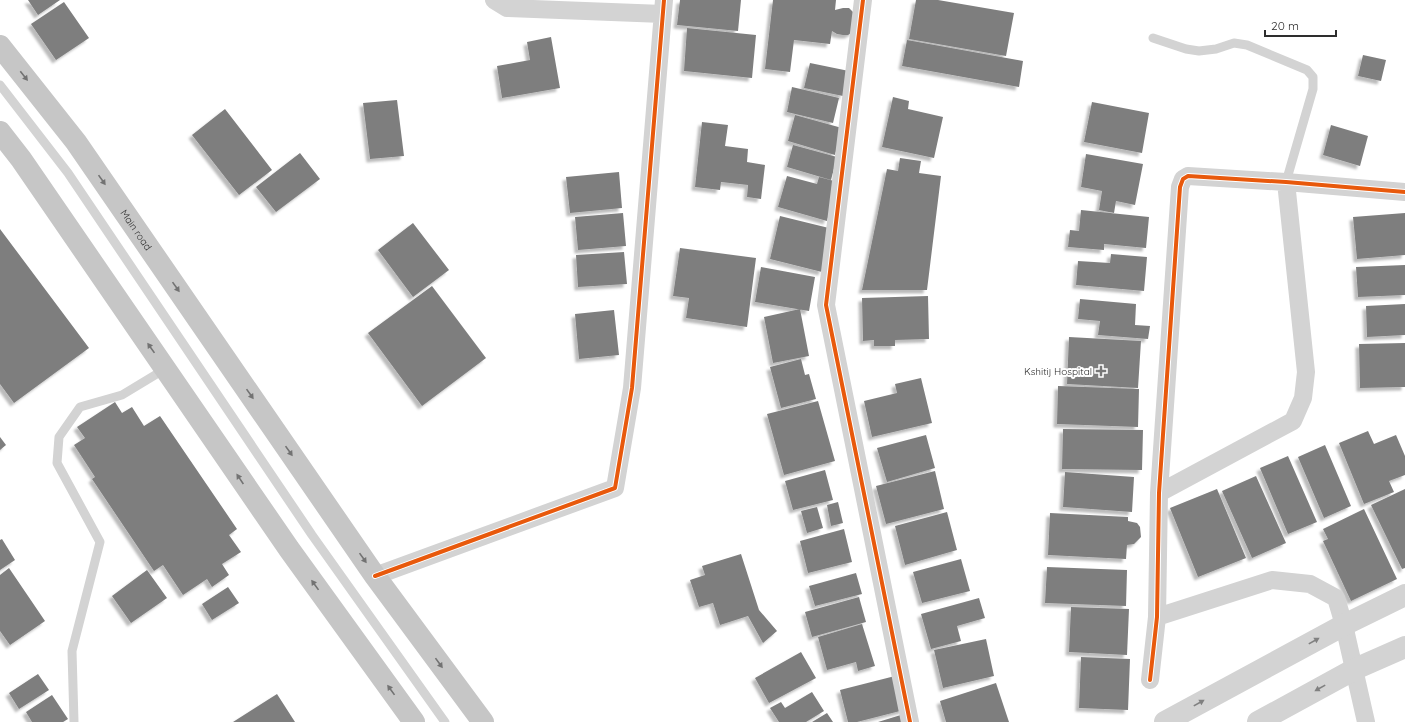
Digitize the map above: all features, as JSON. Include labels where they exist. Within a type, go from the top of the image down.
[{"type":"main road","name":"Main road","points":[[0,46],[76,142],[375,576],[483,722]]},
{"type":"main road","points":[[0,132],[21,159],[289,549],[414,722]]},
{"type":"street","points":[[375,576],[616,488],[632,388],[664,7],[507,8],[494,0]]},
{"type":"street","points":[[863,0],[826,305],[910,722]]},
{"type":"street","points":[[1150,680],[1157,617],[1159,493],[1180,195],[1183,179],[1188,176],[1286,182],[1405,192]]},
{"type":"street","points":[[1159,493],[1293,421],[1303,398],[1306,372],[1286,182]]},
{"type":"street","points":[[1157,617],[1272,580],[1310,584],[1336,598],[1355,669],[1364,721]]},
{"type":"street","points":[[1165,722],[1344,625],[1405,595]]},
{"type":"street","points":[[1258,722],[1355,669],[1405,647]]},
{"type":"lane","points":[[1152,38],[1186,49],[1199,51],[1216,49],[1234,43],[1247,45],[1307,70],[1313,77],[1313,89],[1286,182]]},
{"type":"lane","points":[[0,85],[68,173],[312,535],[445,722]]},
{"type":"lane","points":[[74,722],[72,651],[100,542],[57,463],[59,437],[80,407],[122,394],[165,369]]},
{"type":"building","points":[[28,0],[60,0],[38,15]]},
{"type":"building","points":[[680,0],[741,0],[738,31],[677,25]]},
{"type":"building","points":[[773,0],[836,0],[835,10],[849,8],[853,12],[853,32],[848,35],[843,35],[832,31],[830,44],[794,40],[790,72],[765,69]]},
{"type":"building","points":[[916,0],[938,0],[1014,13],[1006,56],[909,39]]},
{"type":"building","points":[[64,2],[89,38],[56,60],[31,24]]},
{"type":"building","points":[[687,28],[756,35],[752,78],[684,71]]},
{"type":"building","points":[[551,37],[560,88],[502,98],[497,66],[530,60],[527,42]]},
{"type":"building","points":[[907,40],[1023,61],[1019,87],[902,66]]},
{"type":"building","points":[[1363,55],[1386,60],[1381,81],[1358,76]]},
{"type":"building","points":[[810,63],[849,71],[843,96],[804,88]]},
{"type":"building","points":[[792,87],[839,98],[833,123],[787,112]]},
{"type":"building","points":[[893,97],[909,101],[908,109],[943,117],[934,158],[882,147]]},
{"type":"building","points":[[397,100],[404,156],[370,159],[363,103]]},
{"type":"building","points":[[1092,102],[1149,113],[1142,153],[1084,142]]},
{"type":"building","points":[[225,109],[272,170],[239,195],[192,135]]},
{"type":"building","points":[[795,115],[842,128],[835,155],[788,141]]},
{"type":"building","points":[[702,122],[728,125],[725,146],[748,149],[747,162],[765,165],[761,199],[747,197],[748,185],[721,182],[720,190],[695,187]]},
{"type":"building","points":[[1331,125],[1368,136],[1360,166],[1323,155]]},
{"type":"building","points":[[793,145],[837,157],[831,180],[787,167]]},
{"type":"building","points":[[300,153],[320,179],[276,212],[256,187]]},
{"type":"building","points":[[1086,154],[1143,164],[1135,205],[1116,201],[1114,213],[1099,210],[1102,191],[1081,187]]},
{"type":"building","points":[[900,158],[921,161],[919,173],[941,176],[927,290],[862,290],[887,169],[898,171]]},
{"type":"building","points":[[619,172],[622,208],[570,213],[566,177]]},
{"type":"building","points":[[787,176],[817,184],[819,177],[838,182],[827,221],[778,207]]},
{"type":"building","points":[[1081,210],[1149,217],[1146,248],[1104,244],[1104,250],[1068,247],[1070,230],[1079,231]]},
{"type":"building","points":[[623,213],[626,246],[578,250],[575,217]]},
{"type":"building","points":[[1405,213],[1405,255],[1357,259],[1353,217]]},
{"type":"building","points":[[780,216],[833,229],[822,272],[770,259]]},
{"type":"building","points":[[413,223],[449,270],[413,297],[378,250]]},
{"type":"building","points":[[0,229],[89,348],[14,403],[0,384]]},
{"type":"building","points":[[680,248],[756,258],[747,327],[686,318],[689,298],[673,296]]},
{"type":"building","points":[[624,252],[627,284],[578,287],[576,255]]},
{"type":"building","points":[[1111,254],[1147,257],[1144,291],[1076,285],[1078,261],[1110,263]]},
{"type":"building","points":[[1405,265],[1405,295],[1358,297],[1356,267]]},
{"type":"building","points":[[761,267],[815,277],[809,311],[755,302]]},
{"type":"building","points":[[432,286],[486,358],[422,406],[368,333]]},
{"type":"building","points":[[928,296],[929,339],[895,340],[895,346],[874,346],[874,340],[863,341],[862,298]]},
{"type":"building","points":[[1080,299],[1136,304],[1135,325],[1150,326],[1148,339],[1098,335],[1100,321],[1078,319]]},
{"type":"building","points":[[1405,304],[1405,335],[1367,337],[1366,306]]},
{"type":"building","points":[[800,309],[809,356],[773,363],[764,317]]},
{"type":"building","points":[[614,310],[619,355],[579,359],[575,314]]},
{"type":"building","points":[[1069,337],[1141,341],[1138,388],[1067,384]]},
{"type":"building","points":[[1405,343],[1405,387],[1360,388],[1359,344]]},
{"type":"building","points":[[801,359],[805,375],[809,374],[816,399],[781,408],[770,367]]},
{"type":"building","points":[[921,378],[932,423],[872,437],[864,401],[897,393],[895,384]]},
{"type":"building","points":[[1058,386],[1139,389],[1138,427],[1057,424]]},
{"type":"building","points":[[818,401],[835,461],[784,475],[767,414]]},
{"type":"building","points":[[115,402],[122,413],[132,407],[144,426],[160,416],[237,529],[229,535],[241,552],[222,564],[229,575],[212,587],[207,579],[183,595],[163,565],[154,571],[92,479],[95,477],[74,445],[85,438],[77,427]]},
{"type":"building","points":[[1063,429],[1143,430],[1142,470],[1062,469]]},
{"type":"building","points":[[1368,431],[1374,444],[1396,435],[1405,456],[1405,475],[1389,481],[1394,492],[1364,504],[1339,443]]},
{"type":"building","points":[[926,435],[935,468],[887,482],[877,448]]},
{"type":"building","points":[[0,437],[6,445],[0,450]]},
{"type":"building","points":[[1325,445],[1351,506],[1324,518],[1298,457]]},
{"type":"building","points":[[1288,456],[1317,522],[1288,534],[1260,468]]},
{"type":"building","points":[[825,470],[833,500],[793,510],[785,481]]},
{"type":"building","points":[[935,471],[944,509],[886,524],[876,486]]},
{"type":"building","points":[[1065,472],[1134,477],[1132,512],[1063,507]]},
{"type":"building","points":[[1256,476],[1286,543],[1252,558],[1222,491]]},
{"type":"building","points":[[1217,489],[1246,558],[1198,577],[1170,508]]},
{"type":"building","points":[[1405,489],[1405,568],[1402,569],[1371,505]]},
{"type":"building","points":[[838,502],[843,523],[831,526],[827,505]]},
{"type":"building","points":[[817,507],[823,528],[807,533],[801,511]]},
{"type":"building","points":[[1364,509],[1397,579],[1351,601],[1323,541],[1328,539],[1323,529]]},
{"type":"building","points":[[947,512],[957,550],[905,565],[895,526]]},
{"type":"building","points":[[1050,513],[1128,517],[1128,521],[1137,523],[1140,527],[1141,537],[1134,544],[1127,545],[1126,559],[1048,555]]},
{"type":"building","points":[[844,529],[852,562],[808,573],[800,541]]},
{"type":"building","points":[[2,539],[15,560],[0,570],[0,540]]},
{"type":"building","points":[[741,554],[759,610],[777,631],[763,643],[748,616],[720,625],[713,603],[699,607],[690,580],[705,575],[702,566]]},
{"type":"building","points":[[961,559],[970,591],[922,603],[913,572]]},
{"type":"building","points":[[1047,567],[1127,570],[1126,606],[1045,603]]},
{"type":"building","points":[[9,568],[45,621],[10,645],[0,631],[0,575]]},
{"type":"building","points":[[147,570],[167,598],[131,623],[112,596]]},
{"type":"building","points":[[856,573],[862,594],[815,606],[809,586]]},
{"type":"building","points":[[228,587],[239,603],[212,620],[202,604]]},
{"type":"building","points":[[859,597],[866,622],[812,637],[805,612]]},
{"type":"building","points":[[979,598],[985,618],[957,626],[961,641],[931,649],[921,614]]},
{"type":"building","points":[[1071,607],[1129,609],[1127,655],[1069,652]]},
{"type":"building","points":[[862,624],[875,666],[858,671],[856,662],[827,670],[818,637]]},
{"type":"building","points":[[986,639],[994,676],[943,688],[934,650]]},
{"type":"building","points":[[801,652],[816,678],[769,703],[755,678]]},
{"type":"building","points":[[1081,657],[1130,659],[1128,710],[1079,708]]},
{"type":"building","points":[[38,674],[49,690],[19,709],[9,693]]},
{"type":"building","points":[[895,676],[904,710],[857,722],[848,722],[840,690]]},
{"type":"building","points":[[996,683],[1009,722],[946,722],[940,701]]},
{"type":"building","points":[[812,692],[824,711],[806,722],[779,722],[770,708],[781,702],[785,708]]},
{"type":"building","points":[[277,694],[295,722],[233,722]]},
{"type":"building","points":[[52,695],[68,719],[63,722],[32,722],[26,712]]},
{"type":"building","points":[[827,713],[833,722],[812,722]]},
{"type":"building","points":[[904,714],[906,722],[878,722]]},
{"type":"cycle path","points":[[375,576],[615,488],[632,388],[664,0]]},
{"type":"cycle path","points":[[863,0],[826,305],[910,722]]},
{"type":"cycle path","points":[[1150,680],[1157,617],[1159,493],[1180,187],[1183,179],[1188,176],[1286,182],[1405,192]]},
{"type":"place","name":"Kshitij Hospital","points":[[1101,371]]}]
